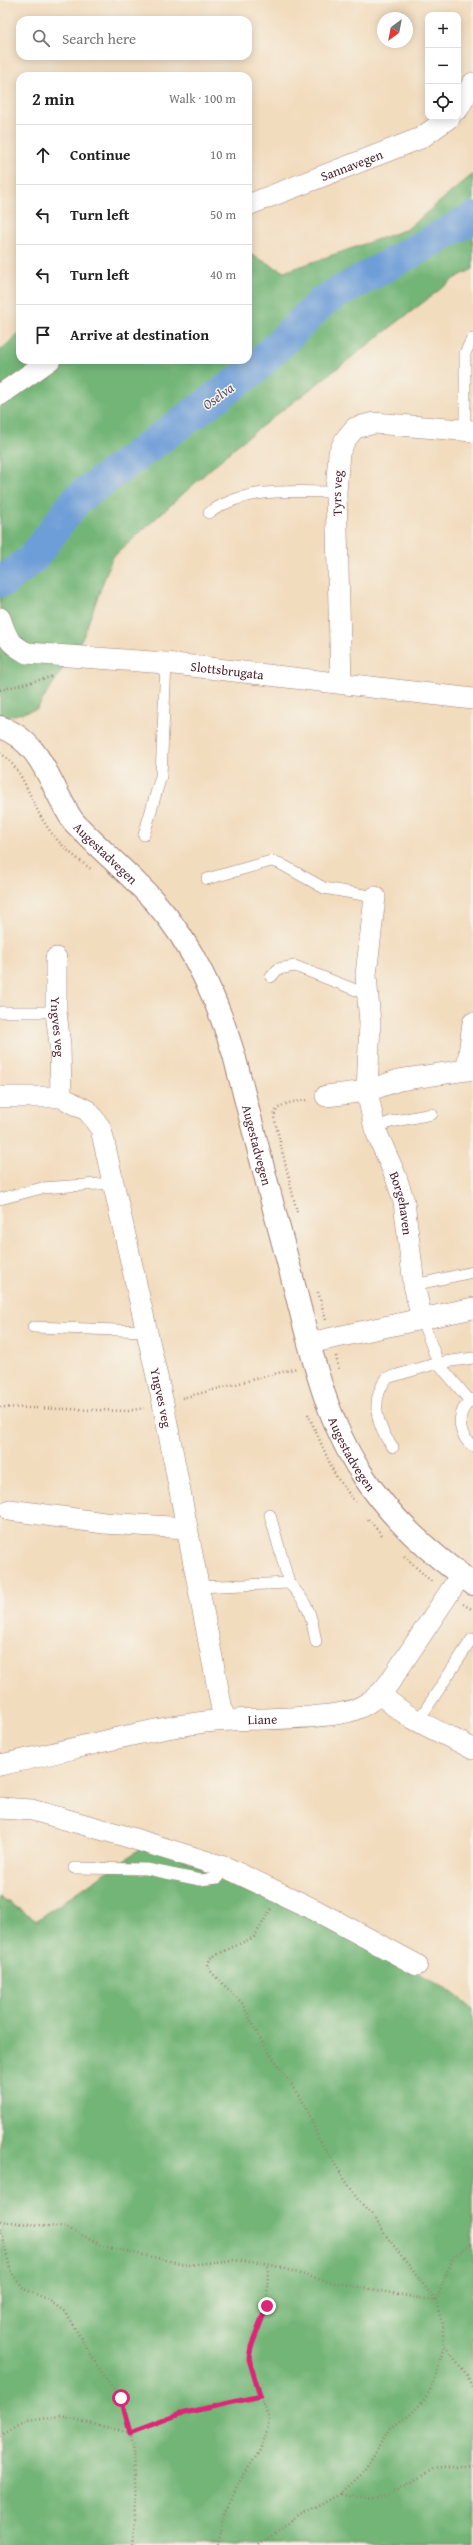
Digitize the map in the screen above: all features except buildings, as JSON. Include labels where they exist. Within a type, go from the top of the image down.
[{"type":"main road","name":"Augestadvegen","points":[[0,727],[18,736],[40,758],[63,806],[73,821],[156,903],[178,931],[203,974],[223,1018],[234,1055],[309,1343],[334,1419],[361,1472],[380,1500],[404,1527],[467,1580]]},
{"type":"street","points":[[461,104],[473,84]]},
{"type":"street","name":"Sannavegen","points":[[252,203],[421,138],[446,120]]},
{"type":"street","points":[[0,395],[44,364]]},
{"type":"street","name":"Tyrs veg","points":[[341,682],[336,492],[339,453],[344,440],[355,428],[374,423],[469,430]]},
{"type":"street","name":"Slottsbrugata","points":[[0,618],[4,632],[13,646],[27,653],[166,663],[341,682],[473,699]]},
{"type":"street","name":"Borgehaven","points":[[375,897],[366,976],[366,994],[370,1023],[367,1091],[375,1129],[396,1177],[404,1202],[414,1285],[422,1320]]},
{"type":"street","name":"Yngves veg","points":[[56,958],[56,1012],[60,1044],[61,1097]]},
{"type":"street","points":[[326,1096],[367,1091],[399,1080],[449,1074],[470,1069],[473,1023]]},
{"type":"street","name":"Yngves veg","points":[[0,1097],[61,1097],[88,1111],[101,1130],[145,1332],[163,1403],[224,1720]]},
{"type":"street","points":[[309,1343],[473,1308]]},
{"type":"street","points":[[10,1510],[104,1523],[187,1528]]},
{"type":"street","name":"Liane","points":[[0,1765],[122,1737],[224,1720],[343,1713],[362,1707],[381,1694],[448,1594],[467,1580]]},
{"type":"street","points":[[381,1694],[391,1705],[418,1721],[473,1749]]},
{"type":"street","points":[[0,1808],[32,1810],[125,1836],[227,1868],[279,1893],[417,1965]]},
{"type":"lane","points":[[469,430],[465,353],[472,339]]},
{"type":"lane","points":[[209,513],[235,500],[262,492],[336,492]]},
{"type":"lane","points":[[144,835],[161,776],[166,663]]},
{"type":"lane","points":[[207,879],[271,861],[279,863],[324,888],[375,897]]},
{"type":"lane","points":[[271,977],[278,969],[295,966],[366,994]]},
{"type":"lane","points":[[0,1012],[56,1012]]},
{"type":"lane","points":[[375,1129],[390,1122],[432,1114]]},
{"type":"lane","points":[[0,1199],[42,1188],[113,1183]]},
{"type":"lane","points":[[414,1285],[473,1272]]},
{"type":"lane","points":[[422,1320],[438,1364],[471,1400],[464,1407],[460,1422],[463,1436],[473,1446]]},
{"type":"lane","points":[[33,1327],[145,1332]]},
{"type":"lane","points":[[393,1447],[379,1426],[378,1394],[381,1386],[387,1378],[438,1364],[473,1358]]},
{"type":"lane","points":[[270,1515],[289,1583],[306,1601],[312,1617],[316,1642]]},
{"type":"lane","points":[[198,1587],[289,1583]]},
{"type":"lane","points":[[418,1721],[472,1639]]},
{"type":"lane","points":[[74,1868],[147,1869],[200,1880],[218,1878],[227,1868]]},
{"type":"path","points":[[0,690],[60,674]]},
{"type":"path","points":[[0,754],[14,764],[52,834],[74,856],[95,872]]},
{"type":"path","points":[[292,1362],[296,1376]]},
{"type":"path","points":[[307,1411],[335,1475],[360,1508]]},
{"type":"path","points":[[365,1515],[385,1538]]},
{"type":"path","points":[[402,1554],[448,1594],[473,1610]]},
{"type":"path","points":[[258,2545],[300,2516],[340,2494],[361,2475],[391,2428],[412,2414],[425,2399],[434,2382],[444,2345],[442,2323],[436,2301],[384,2233],[375,2216],[358,2200],[318,2138],[307,2108],[259,2037],[242,2003],[212,1973],[208,1966],[210,1958],[254,1937],[265,1922],[279,1893]]},
{"type":"path","points":[[0,2221],[68,2228],[84,2234],[103,2246],[151,2255],[188,2265],[233,2260],[268,2264],[328,2281],[436,2301]]},
{"type":"path","points":[[0,2228],[11,2272],[24,2289],[47,2299],[65,2312],[101,2372],[121,2398],[133,2443],[135,2520],[132,2545]]},
{"type":"path","points":[[436,2301],[453,2257],[473,2243]]},
{"type":"path","points":[[218,2545],[221,2524],[236,2488],[259,2452],[266,2435],[269,2420],[249,2359],[251,2347],[267,2306],[268,2264]]},
{"type":"path","points":[[444,2345],[466,2375],[473,2389]]},
{"type":"path","points":[[0,2436],[28,2421],[60,2416],[130,2433],[180,2414],[260,2396]]},
{"type":"path","points":[[340,2494],[370,2501],[388,2496],[433,2469],[473,2465]]},
{"type":"green space","points":[[473,174],[473,269],[455,278],[236,446],[112,558],[83,637],[37,709],[0,719],[0,351],[16,336],[16,364],[252,364],[252,255],[284,272],[407,229]]},
{"type":"green space","points":[[147,1844],[277,1898],[449,1990],[473,2009],[473,2545],[0,2545],[0,1897],[37,1920]]},
{"type":"waterway","name":"Oselva","points":[[0,581],[4,581],[33,558],[77,499],[252,371],[323,301],[473,218]]},
{"type":"route","points":[[121,2398],[130,2433],[180,2414],[260,2396],[249,2359],[251,2347],[260,2328],[267,2306]]}]
